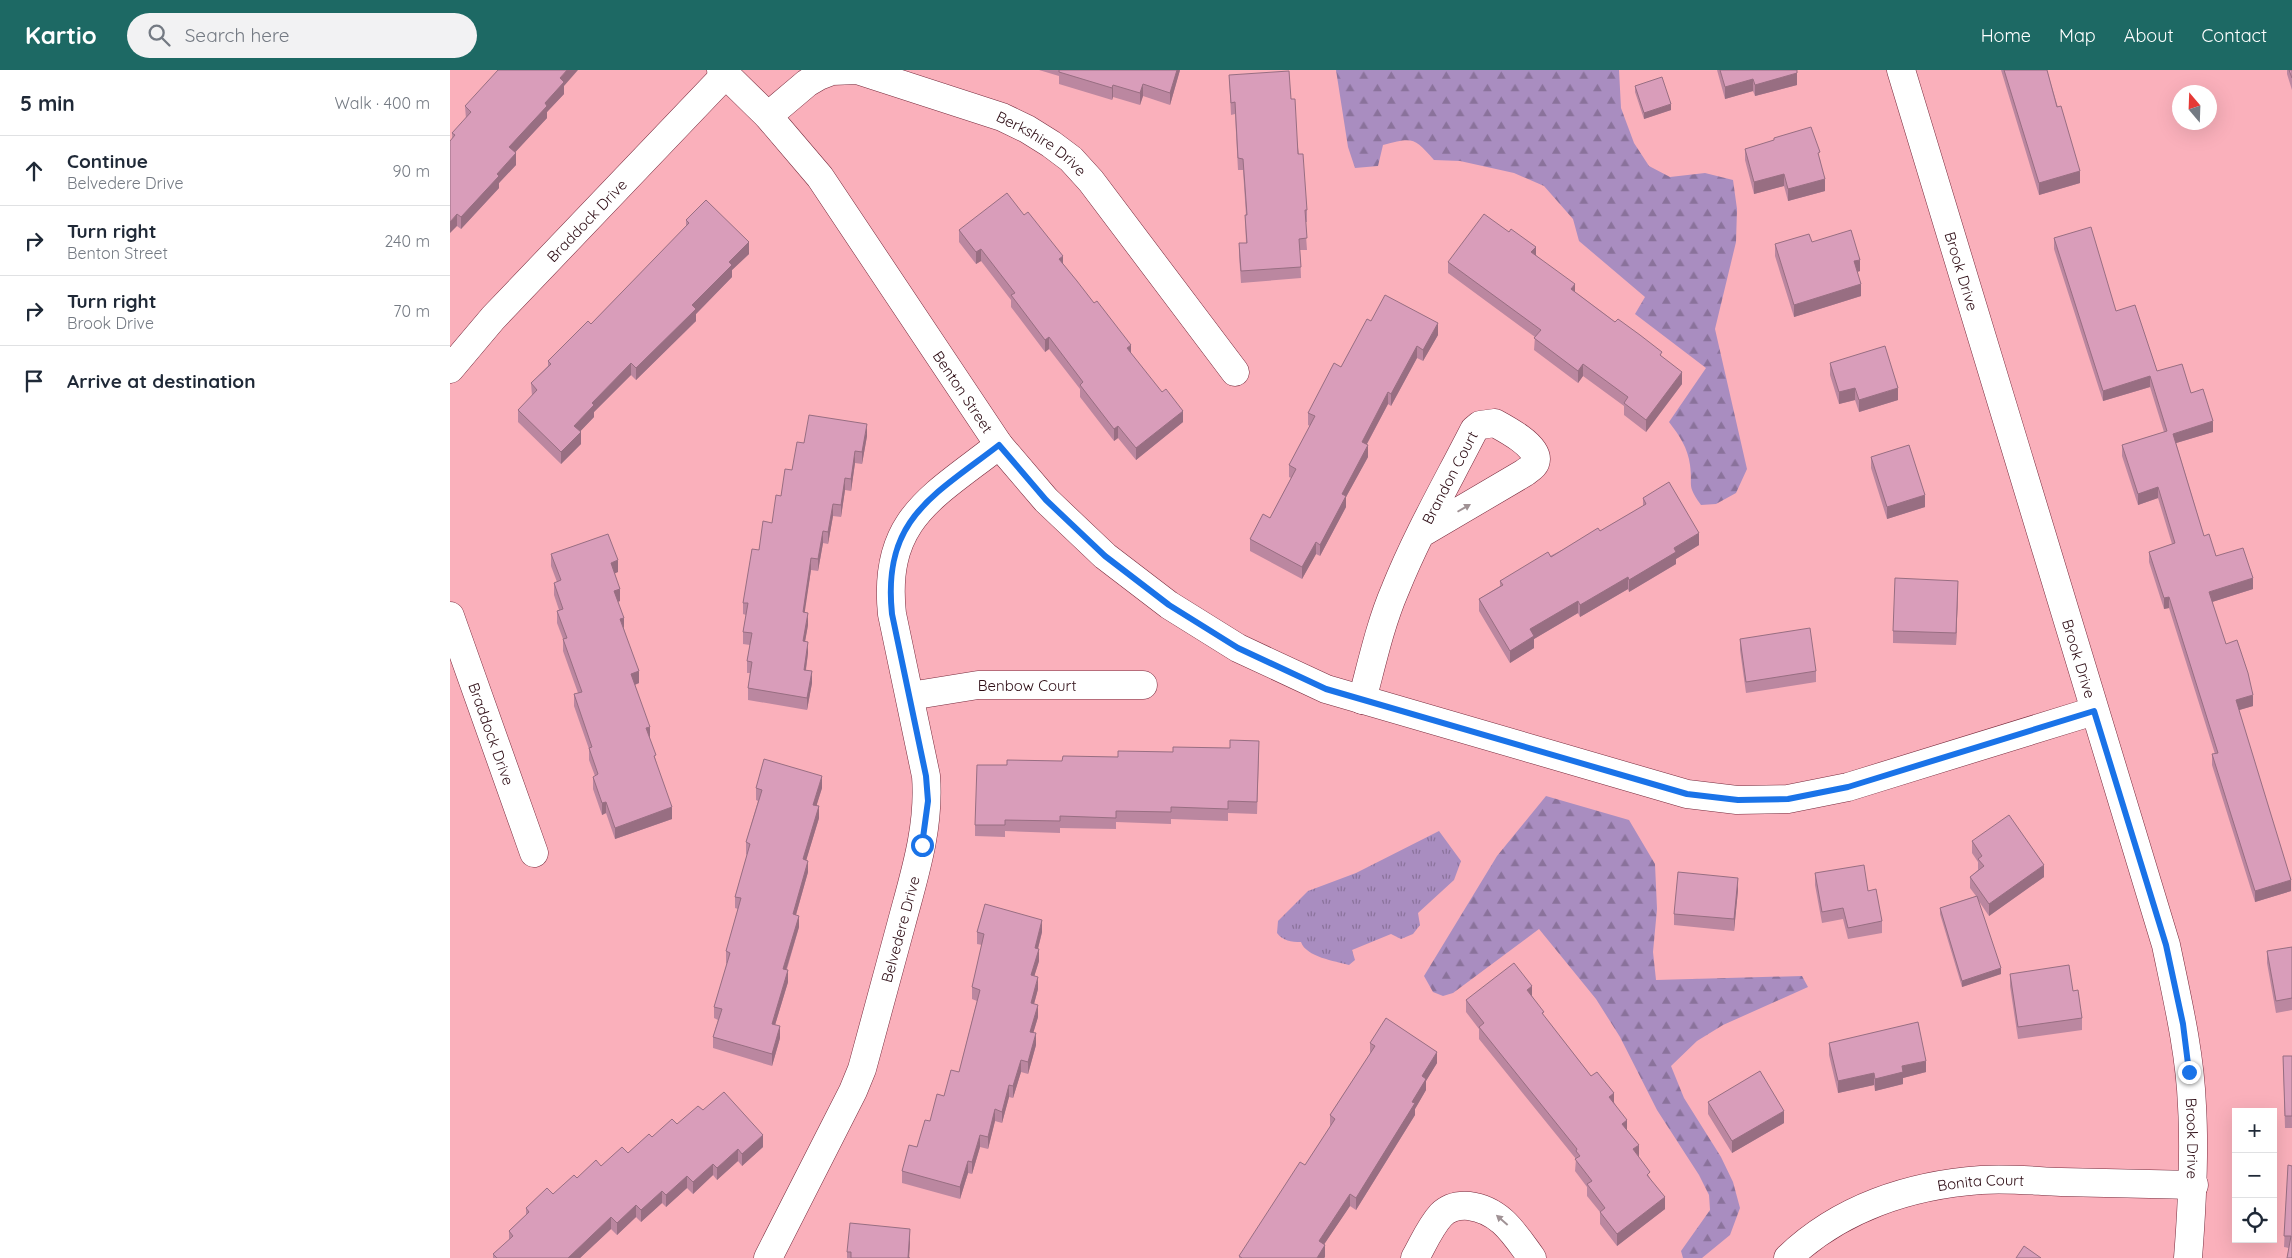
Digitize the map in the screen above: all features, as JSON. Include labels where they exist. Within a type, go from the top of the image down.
[{"type":"street","name":"Berkshire Drive","points":[[768,116],[807,83],[819,76],[832,71],[858,70],[1002,117],[1027,129],[1071,159],[1090,181],[1236,372]]},
{"type":"street","name":"Brook Drive","points":[[1901,70],[2166,945],[2181,1015],[2192,1105],[2194,1185],[2188,1258]]},
{"type":"street","name":"Benton Street","points":[[723,72],[768,116],[820,177],[999,445],[1046,500],[1105,556],[1169,605],[1238,648],[1326,689],[1362,700],[1687,794],[1738,800],[1788,799],[1848,787],[2094,711]]},
{"type":"street","name":"Braddock Drive","points":[[450,369],[493,318],[723,72]]},
{"type":"street","name":"Belvedere Drive","points":[[768,1258],[853,1092],[862,1069],[918,863],[926,826],[928,801],[926,776],[892,614],[889,588],[892,565],[898,543],[914,515],[925,502],[999,445]]},
{"type":"street","name":"Brandon Court","points":[[1362,700],[1388,609],[1422,533]]},
{"type":"street","name":"Braddock Drive","points":[[450,616],[534,852]]},
{"type":"street","name":"Benbow Court","points":[[910,696],[978,685],[1143,685]]},
{"type":"street","name":"Bonita Court","points":[[1788,1258],[1807,1240],[1832,1224],[1885,1198],[1934,1185],[1983,1180],[2194,1185]]},
{"type":"street","points":[[1415,1258],[1440,1216],[1449,1208],[1460,1205],[1482,1209],[1499,1217],[1532,1258]]},
{"type":"green space","points":[[1336,70],[1619,70],[1621,108],[1634,143],[1649,166],[1670,177],[1705,173],[1733,180],[1737,209],[1736,242],[1715,329],[1747,469],[1736,493],[1716,504],[1701,505],[1692,489],[1690,465],[1685,447],[1669,422],[1706,368],[1635,314],[1645,297],[1579,241],[1573,219],[1544,186],[1514,173],[1460,161],[1434,160],[1417,143],[1407,140],[1383,145],[1378,166],[1355,168],[1348,147]]},
{"type":"green space","points":[[1546,796],[1629,820],[1655,864],[1657,909],[1653,952],[1656,980],[1802,976],[1808,987],[1723,1025],[1697,1041],[1671,1066],[1684,1098],[1721,1157],[1733,1182],[1740,1208],[1730,1235],[1702,1258],[1683,1258],[1681,1251],[1710,1210],[1709,1195],[1699,1175],[1657,1110],[1620,1037],[1596,999],[1539,929],[1453,993],[1443,996],[1433,992],[1424,976],[1497,856]]},
{"type":"green space","points":[[1439,831],[1461,861],[1454,880],[1418,913],[1420,925],[1413,934],[1401,939],[1391,934],[1352,950],[1355,960],[1349,965],[1315,955],[1304,947],[1301,942],[1282,938],[1277,933],[1278,921],[1308,891],[1356,873]]},
{"type":"building","points":[[498,70],[567,70],[560,78],[564,82],[545,103],[547,106],[509,147],[516,153],[497,174],[499,176],[461,217],[457,214],[450,222],[450,141],[455,135],[452,133],[471,112],[465,106]]},
{"type":"building","points":[[1059,70],[1177,70],[1170,93],[1143,84],[1140,93],[1113,85],[1112,88],[1059,72]]},
{"type":"building","points":[[1720,70],[1797,70],[1797,73],[1755,85],[1753,79],[1725,87]]},
{"type":"building","points":[[2004,70],[2047,70],[2057,107],[2061,106],[2080,171],[2039,183]]},
{"type":"building","points":[[1289,71],[1291,99],[1295,99],[1298,154],[1303,154],[1307,210],[1305,210],[1307,238],[1299,239],[1301,267],[1241,271],[1239,243],[1247,243],[1245,215],[1247,215],[1243,159],[1238,158],[1235,102],[1231,103],[1229,75]]},
{"type":"building","points":[[1662,77],[1671,104],[1644,113],[1635,86]]},
{"type":"building","points":[[1811,127],[1820,152],[1818,153],[1825,179],[1788,189],[1784,174],[1754,182],[1745,149]]},
{"type":"building","points":[[1007,193],[1024,215],[1028,212],[1063,256],[1059,259],[1094,303],[1097,301],[1131,345],[1127,348],[1162,392],[1166,389],[1183,411],[1136,448],[1118,426],[1114,429],[1080,385],[1083,382],[1049,337],[1045,340],[1011,295],[1015,293],[981,249],[976,252],[959,230]]},
{"type":"building","points":[[706,200],[749,242],[729,262],[732,265],[692,305],[696,309],[636,368],[631,363],[592,403],[594,405],[574,426],[581,432],[561,452],[518,410],[537,390],[531,383],[551,364],[548,361],[588,321],[591,324],[689,223],[686,220]]},
{"type":"building","points":[[1484,214],[1509,232],[1511,229],[1536,247],[1531,252],[1575,284],[1571,289],[1615,322],[1618,319],[1640,335],[1662,352],[1660,355],[1682,372],[1646,420],[1624,403],[1628,397],[1583,364],[1578,371],[1534,338],[1541,330],[1448,262]]},
{"type":"building","points":[[2091,227],[2116,311],[2135,305],[2157,371],[2182,364],[2191,393],[2203,389],[2213,421],[2173,434],[2204,536],[2209,534],[2216,556],[2243,548],[2253,578],[2209,592],[2226,644],[2237,640],[2248,673],[2253,695],[2236,700],[2291,880],[2255,891],[2212,754],[2218,753],[2169,597],[2164,598],[2149,552],[2175,543],[2158,487],[2138,494],[2122,445],[2167,431],[2150,376],[2103,391],[2054,238]]},
{"type":"building","points":[[1851,230],[1860,260],[1854,261],[1861,284],[1794,305],[1775,244],[1809,234],[1812,242]]},
{"type":"building","points":[[1385,295],[1438,323],[1423,350],[1417,346],[1391,394],[1388,392],[1362,442],[1368,445],[1342,494],[1346,496],[1320,545],[1316,542],[1302,567],[1250,539],[1263,514],[1270,518],[1296,469],[1289,465],[1315,416],[1308,413],[1334,363],[1341,367],[1367,319],[1371,321]]},
{"type":"building","points":[[1885,346],[1898,388],[1859,400],[1855,388],[1839,392],[1830,363]]},
{"type":"building","points":[[809,415],[867,424],[862,452],[855,451],[851,479],[845,478],[841,505],[833,504],[828,532],[823,531],[818,559],[811,558],[803,612],[808,613],[803,641],[808,642],[804,670],[812,671],[807,698],[748,688],[752,662],[747,661],[752,633],[743,632],[748,603],[743,603],[752,549],[759,550],[763,521],[772,523],[776,495],[781,496],[785,469],[792,470],[797,442],[804,443]]},
{"type":"building","points":[[1909,445],[1925,495],[1887,507],[1871,457]]},
{"type":"building","points":[[1669,482],[1699,533],[1674,548],[1676,552],[1629,580],[1628,577],[1580,605],[1578,601],[1530,629],[1534,636],[1510,651],[1479,599],[1503,585],[1500,581],[1548,552],[1551,557],[1598,528],[1600,531],[1646,504],[1643,498]]},
{"type":"building","points":[[608,534],[618,560],[611,563],[620,589],[614,591],[624,618],[620,619],[639,671],[631,674],[650,727],[646,728],[672,807],[615,828],[606,802],[602,803],[593,777],[598,774],[589,748],[592,747],[574,694],[582,692],[563,639],[567,638],[557,611],[563,609],[554,583],[561,580],[551,554]]},
{"type":"building","points":[[1895,578],[1958,581],[1956,633],[1893,631]]},
{"type":"building","points":[[1810,628],[1816,671],[1746,682],[1740,639]]},
{"type":"building","points":[[1230,740],[1259,741],[1257,802],[1228,801],[1228,809],[1171,807],[1171,812],[1116,811],[1116,818],[1060,816],[1060,821],[1005,820],[1005,825],[975,825],[977,765],[1007,765],[1007,760],[1062,761],[1063,756],[1118,757],[1118,751],[1173,752],[1173,747],[1230,748]]},
{"type":"building","points":[[764,759],[822,776],[813,805],[819,806],[803,859],[808,861],[793,914],[799,916],[783,969],[788,970],[772,1024],[780,1026],[772,1054],[713,1037],[722,1009],[714,1007],[730,953],[726,951],[741,898],[735,897],[750,844],[746,842],[762,790],[756,788]]},
{"type":"building","points":[[2009,815],[2044,865],[1989,904],[1970,877],[1984,866],[1978,859],[1982,856],[1972,841]]},
{"type":"building","points":[[1864,865],[1868,891],[1876,889],[1882,921],[1848,928],[1843,908],[1822,912],[1815,873]]},
{"type":"building","points":[[1678,872],[1738,878],[1734,919],[1674,914]]},
{"type":"building","points":[[1977,896],[2001,968],[1962,981],[1940,908]]},
{"type":"building","points":[[985,904],[1042,920],[1035,948],[1039,949],[1031,975],[1038,977],[1031,1003],[1038,1005],[1030,1032],[1036,1033],[1028,1062],[1021,1060],[1013,1086],[1009,1085],[1002,1112],[995,1109],[988,1137],[980,1135],[972,1162],[968,1161],[960,1187],[902,1171],[909,1145],[917,1147],[925,1120],[930,1121],[937,1094],[944,1096],[951,1070],[959,1072],[980,990],[972,987],[984,934],[977,932]]},
{"type":"building","points":[[2292,947],[2292,998],[2276,1001],[2267,951]]},
{"type":"building","points":[[1514,963],[1532,986],[1527,990],[1544,1012],[1542,1013],[1591,1076],[1597,1072],[1614,1093],[1609,1097],[1627,1120],[1622,1124],[1639,1145],[1633,1149],[1650,1172],[1647,1175],[1665,1197],[1617,1234],[1600,1212],[1605,1208],[1587,1184],[1592,1181],[1575,1159],[1580,1156],[1576,1151],[1577,1149],[1479,1027],[1484,1023],[1466,1000]]},
{"type":"building","points":[[2069,965],[2073,991],[2078,990],[2082,1018],[2018,1027],[2010,974]]},
{"type":"building","points":[[1386,1018],[1437,1052],[1422,1076],[1426,1079],[1412,1102],[1415,1103],[1356,1198],[1350,1194],[1319,1241],[1325,1245],[1317,1258],[1242,1258],[1239,1256],[1300,1162],[1305,1165],[1335,1119],[1330,1115],[1375,1046],[1370,1043]]},
{"type":"building","points":[[1918,1022],[1926,1061],[1902,1066],[1903,1072],[1875,1079],[1874,1073],[1838,1081],[1829,1043]]},
{"type":"building","points":[[2283,1056],[2292,1056],[2292,1116],[2285,1116]]},
{"type":"building","points":[[1760,1071],[1784,1111],[1732,1141],[1708,1102]]},
{"type":"building","points":[[724,1092],[763,1135],[742,1154],[738,1149],[717,1168],[713,1164],[693,1182],[687,1176],[666,1195],[662,1191],[641,1210],[636,1205],[617,1223],[611,1217],[568,1258],[497,1258],[493,1254],[513,1236],[509,1231],[529,1212],[526,1208],[547,1188],[553,1194],[574,1175],[577,1178],[596,1160],[601,1166],[622,1147],[628,1153],[649,1134],[652,1137],[672,1119],[677,1124],[698,1106],[703,1110]]},
{"type":"building","points":[[2288,1165],[2292,1166],[2292,1258],[2287,1258],[2291,1236],[2284,1236]]},
{"type":"building","points":[[850,1223],[910,1229],[908,1258],[851,1258],[851,1252],[847,1252]]},
{"type":"building","points":[[2024,1246],[2041,1258],[2016,1258]]},
{"type":"route","points":[[922,845],[928,801],[926,776],[892,614],[889,588],[891,572],[898,543],[914,515],[925,502],[999,445],[1046,500],[1105,556],[1169,605],[1238,648],[1326,689],[1687,794],[1738,800],[1788,799],[1848,787],[2094,711],[2166,945],[2183,1024],[2189,1072]]}]
